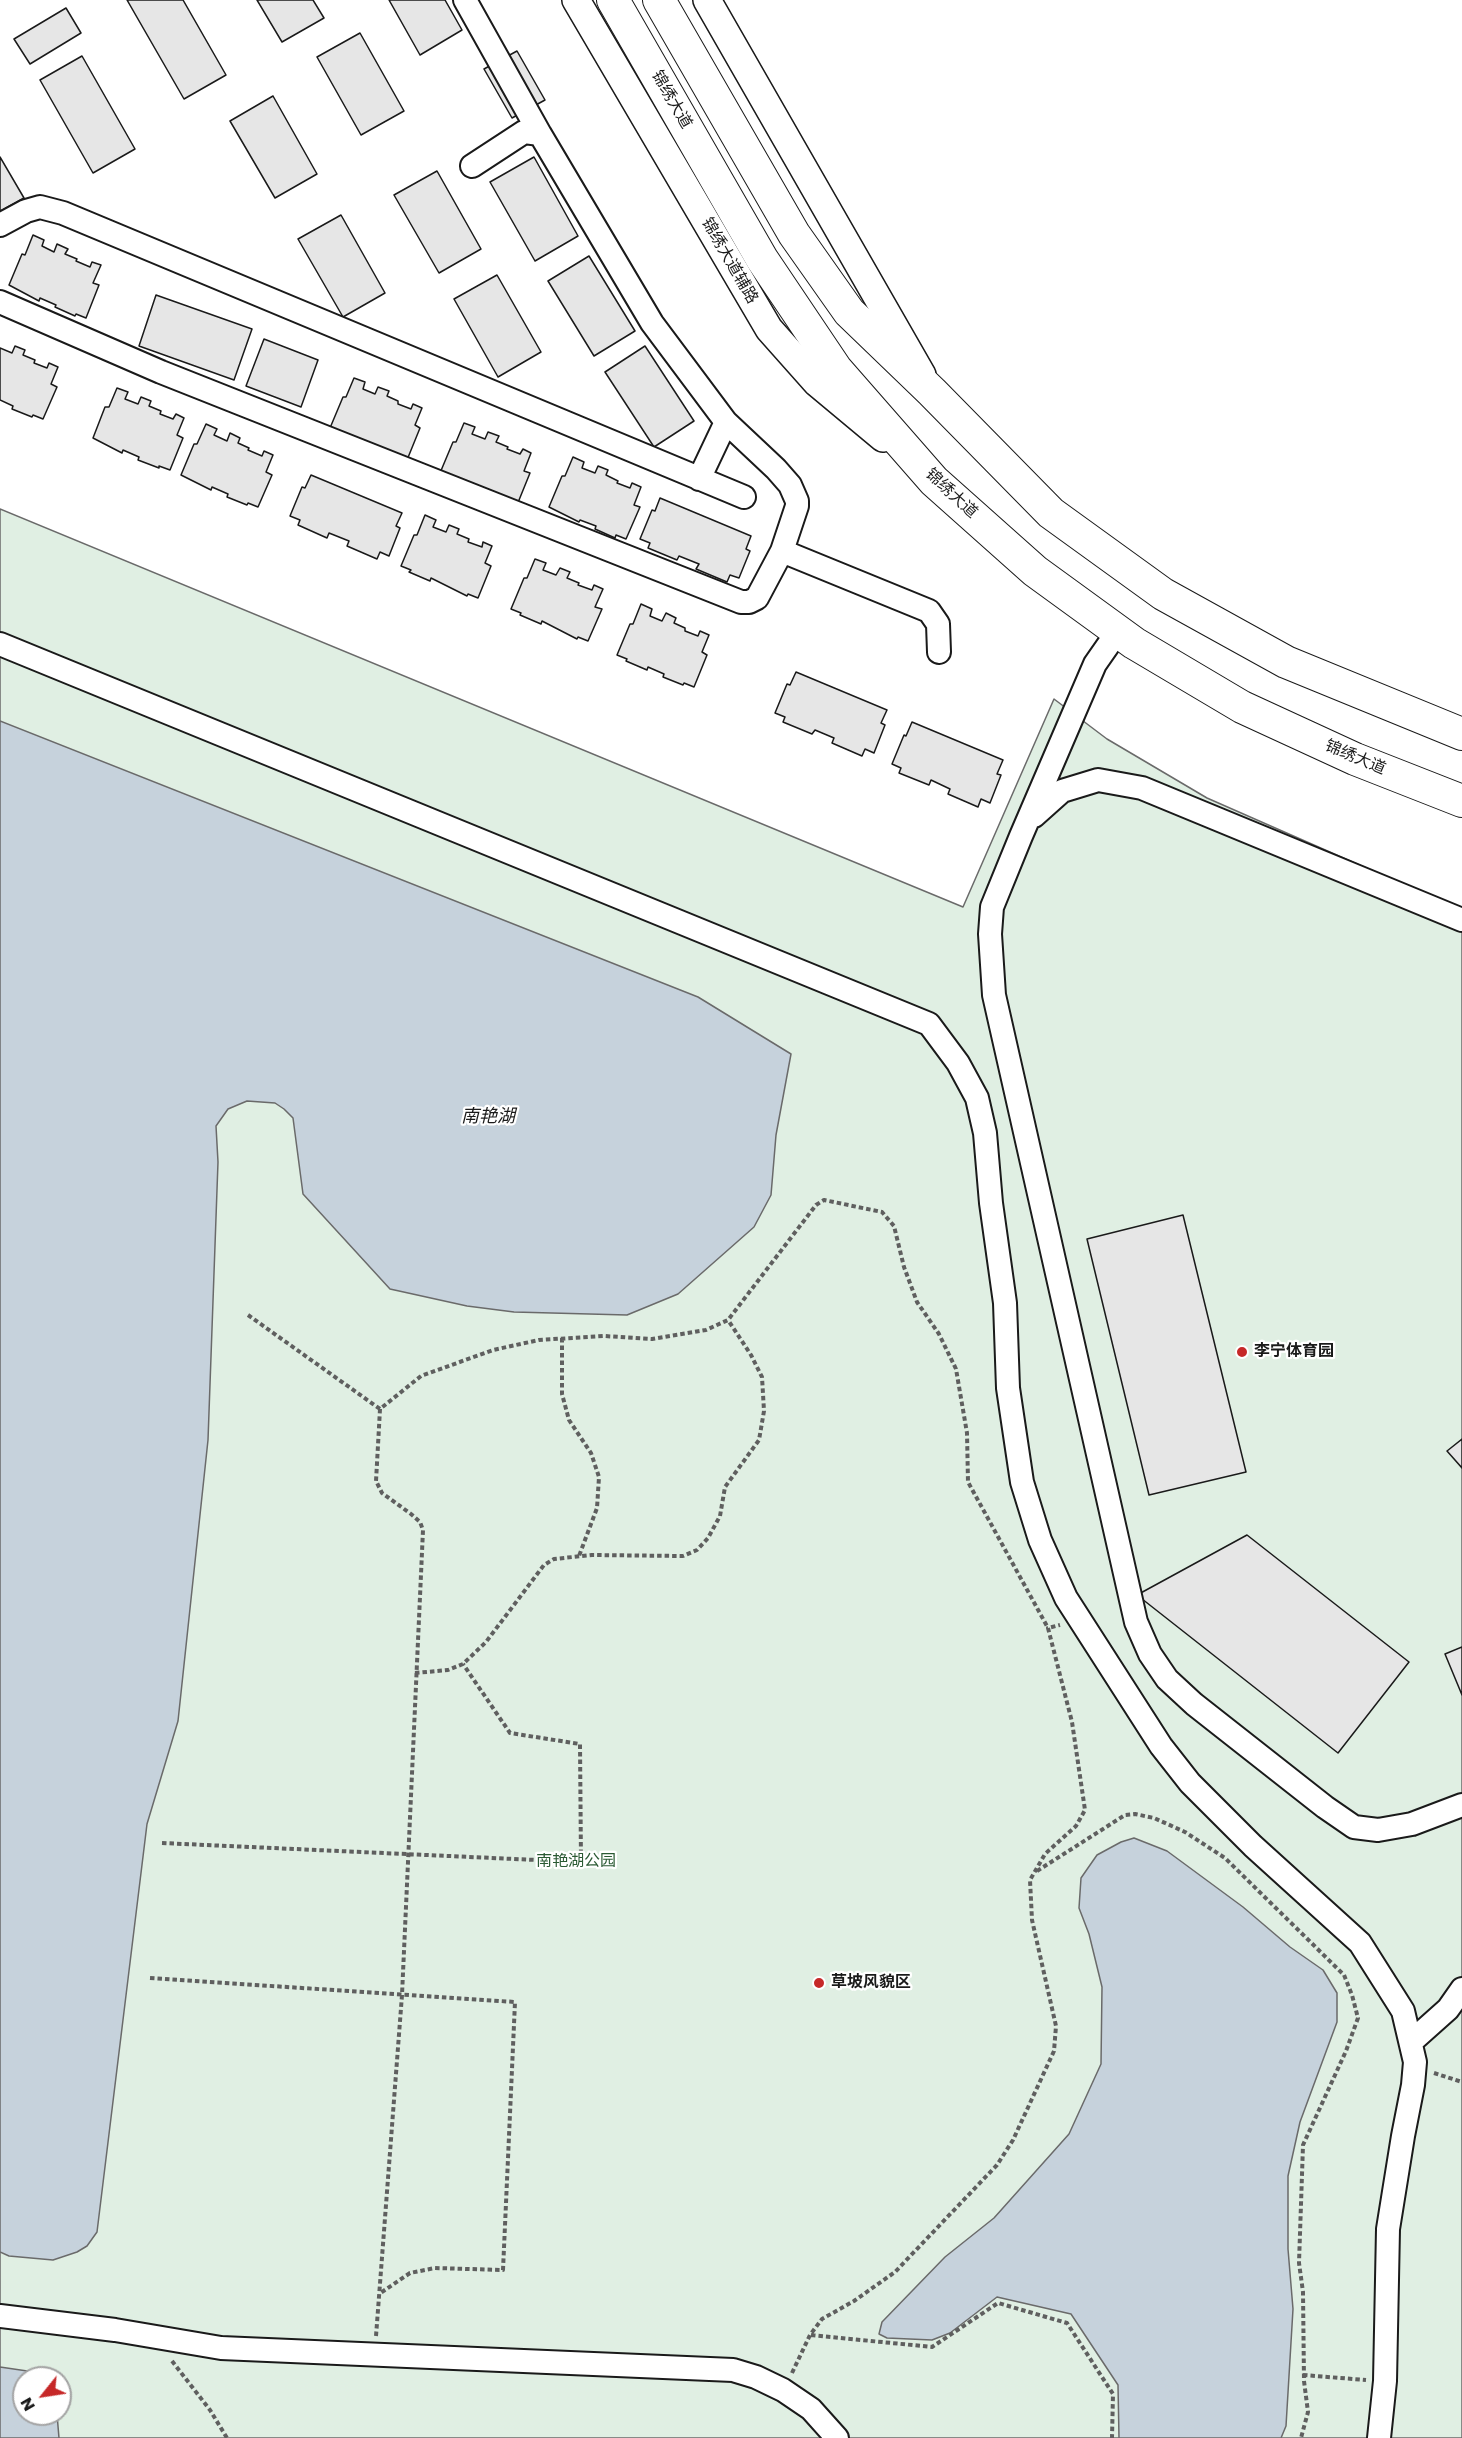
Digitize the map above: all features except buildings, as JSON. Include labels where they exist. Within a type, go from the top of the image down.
[{"type":"highway","name":"锦绣大道","points":[[614,0],[768,268],[836,369],[934,481],[1035,571],[1118,631],[1242,707],[1355,759],[1462,801]]},
{"type":"highway","points":[[660,0],[794,234],[849,312],[932,392],[1051,513],[1164,594],[1286,662],[1462,734]]},
{"type":"main road","name":"锦绣大道辅路","points":[[576,0],[769,329],[817,383],[934,481]]},
{"type":"main road","points":[[707,0],[932,392]]},
{"type":"lane","points":[[0,302],[161,372],[741,602],[749,602],[757,598],[782,551],[796,506],[795,495],[776,469],[726,422],[652,323],[540,134],[465,0]]},
{"type":"lane","points":[[472,165],[524,132],[540,134]]},
{"type":"lane","points":[[0,225],[26,211],[40,207],[63,213],[744,497]]},
{"type":"lane","points":[[699,479],[726,422]]},
{"type":"lane","points":[[782,551],[929,610],[938,624],[939,652]]},
{"type":"lane","points":[[1118,631],[1095,664],[1028,821],[992,907],[990,934],[994,995],[1134,1610],[1150,1654],[1167,1679],[1194,1704],[1325,1807],[1354,1827],[1378,1830],[1412,1824],[1462,1805]]},
{"type":"lane","points":[[0,644],[929,1024],[958,1063],[977,1098],[985,1132],[991,1203],[1005,1303],[1008,1388],[1022,1482],[1040,1540],[1066,1598],[1161,1746],[1190,1783],[1253,1846],[1360,1943],[1403,2011],[1412,2042],[1414,2068],[1388,2229],[1385,2381],[1379,2438]]},
{"type":"lane","points":[[1028,821],[1062,791],[1098,780],[1142,788],[1462,920]]},
{"type":"lane","points":[[1412,2042],[1448,2009],[1462,1989]]},
{"type":"lane","points":[[0,2316],[153,2336],[221,2348],[733,2370],[756,2377],[783,2390],[811,2409],[837,2438]]},
{"type":"path","points":[[374,2354],[402,1995],[423,1530],[420,1522],[382,1493],[376,1481],[380,1409],[421,1376],[504,1347],[562,1338],[604,1336],[652,1339],[706,1330],[728,1320],[816,1205],[824,1200],[882,1212],[894,1226],[904,1267],[917,1302],[939,1334],[956,1369],[967,1433],[968,1482],[1048,1628],[1072,1722],[1085,1810],[1076,1826],[1045,1854],[1030,1880],[1032,1920],[1056,2026],[1054,2051],[1013,2140],[997,2166],[895,2272],[854,2301],[822,2319],[810,2335],[783,2390]]},
{"type":"path","points":[[248,1316],[380,1409]]},
{"type":"path","points":[[415,1673],[448,1670],[463,1664],[486,1642],[544,1565],[554,1559],[579,1556],[683,1556],[698,1550],[708,1538],[720,1516],[725,1487],[759,1440],[764,1411],[762,1377],[751,1355],[728,1320]]},
{"type":"path","points":[[562,1338],[562,1394],[568,1420],[591,1453],[599,1477],[597,1508],[579,1556]]},
{"type":"path","points":[[1048,1628],[1080,1620]]},
{"type":"path","points":[[162,1843],[581,1862],[580,1744],[510,1733],[463,1664]]},
{"type":"path","points":[[1035,1872],[1125,1815],[1136,1814],[1154,1818],[1185,1832],[1225,1858],[1344,1975],[1358,2018],[1346,2051],[1303,2145],[1299,2263],[1303,2292],[1304,2375],[1308,2412],[1301,2438]]},
{"type":"path","points":[[150,1978],[515,2002],[503,2270],[435,2268],[410,2273],[379,2294]]},
{"type":"path","points":[[1414,2068],[1462,2082]]},
{"type":"path","points":[[810,2335],[933,2347],[998,2303],[1067,2323],[1113,2394],[1112,2438]]},
{"type":"path","points":[[153,2336],[210,2410],[227,2438]]},
{"type":"path","points":[[1304,2375],[1385,2381]]},
{"type":"green space","name":"南艳湖公园","points":[[0,509],[963,907],[1054,699],[1107,739],[1207,798],[1462,910],[1462,2438],[0,2438]]},
{"type":"water","name":"南艳湖","points":[[0,721],[698,997],[791,1054],[776,1135],[771,1195],[754,1227],[678,1294],[627,1315],[514,1312],[467,1306],[390,1289],[303,1194],[293,1118],[284,1109],[275,1103],[247,1101],[228,1109],[216,1126],[218,1162],[208,1440],[178,1721],[147,1824],[97,2232],[87,2246],[53,2260],[9,2256],[0,2252]]},
{"type":"water","points":[[1134,1838],[1167,1851],[1243,1907],[1290,1947],[1323,1970],[1337,1993],[1337,2022],[1300,2122],[1288,2176],[1288,2249],[1293,2309],[1286,2426],[1281,2438],[1119,2438],[1118,2385],[1071,2314],[997,2297],[950,2333],[932,2340],[887,2338],[879,2334],[882,2322],[945,2257],[994,2218],[1069,2134],[1101,2064],[1102,1987],[1089,1934],[1079,1908],[1081,1878],[1097,1855]]},
{"type":"water","points":[[0,2367],[12,2369],[12,2426],[58,2426],[59,2438],[0,2438]]},
{"type":"place","name":"李宁体育园","points":[[1242,1352]]},
{"type":"place","name":"草坡风貌区","points":[[819,1983]]}]
